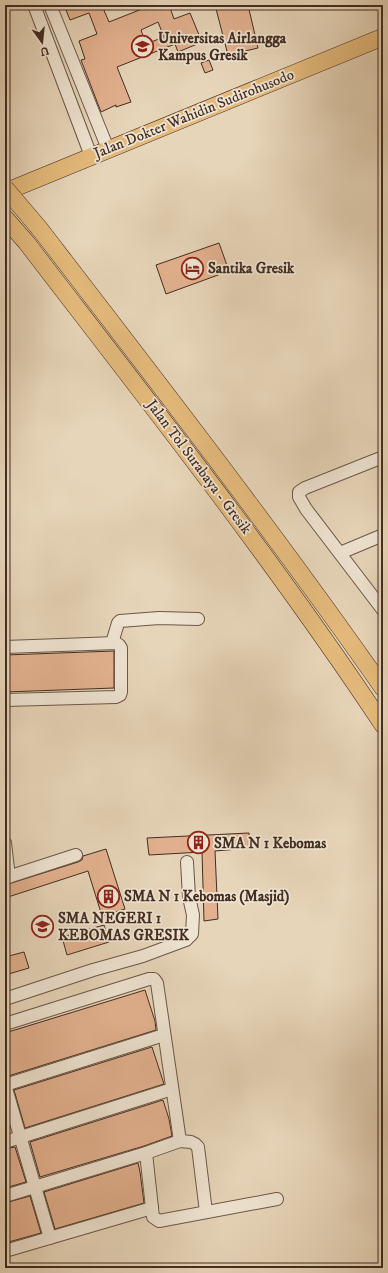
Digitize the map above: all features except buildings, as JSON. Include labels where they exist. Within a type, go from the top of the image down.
[{"type":"highway","name":"Jalan Dokter Wahidin Sudirohusodo","points":[[5,192],[383,38]]},
{"type":"highway","name":"Jalan Dokter Wahidin Sudirohusodo","points":[[5,203],[383,50]]},
{"type":"highway","name":"Jalan Tol Surabaya - Gresik","points":[[5,188],[40,228],[166,391],[288,554],[383,688]]},
{"type":"highway","name":"Jalan Tol Surabaya - Gresik","points":[[5,218],[26,242],[263,552],[383,724]]},
{"type":"street","points":[[34,5],[91,156]]},
{"type":"street","points":[[50,5],[108,149]]},
{"type":"street","points":[[383,457],[305,488],[299,492],[299,497],[306,509],[340,553],[378,595],[383,610]]},
{"type":"street","points":[[340,553],[383,535]]},
{"type":"street","points":[[112,643],[116,628],[120,622],[159,618],[198,619]]},
{"type":"street","points":[[5,647],[116,643],[121,648],[121,692],[120,695],[116,697],[5,700]]},
{"type":"street","points":[[5,843],[7,877],[76,855]]},
{"type":"street","points":[[5,999],[93,970],[142,956],[186,940],[192,934],[193,915],[189,897],[187,862]]},
{"type":"street","points":[[5,1024],[154,979],[157,983],[180,1141]]},
{"type":"street","points":[[50,1238],[5,1085],[164,1035]]},
{"type":"street","points":[[5,1142],[172,1089]]},
{"type":"street","points":[[5,1196],[146,1153],[180,1141],[191,1142],[198,1147],[206,1212]]},
{"type":"street","points":[[146,1153],[153,1217],[159,1221],[277,1199]]},
{"type":"street","points":[[5,1251],[152,1208]]},
{"type":"place","name":"Universitas Airlangga Kampus Gresik","points":[[142,47]]},
{"type":"place","name":"Santika Gresik","points":[[193,268]]},
{"type":"place","name":"SMA N 1 Kebomas","points":[[198,843]]},
{"type":"place","name":"SMA N 1 Kebomas (Masjid)","points":[[108,896]]},
{"type":"place","name":"SMA NEGERI 1 KEBOMAS GRESIK","points":[[42,927]]}]
